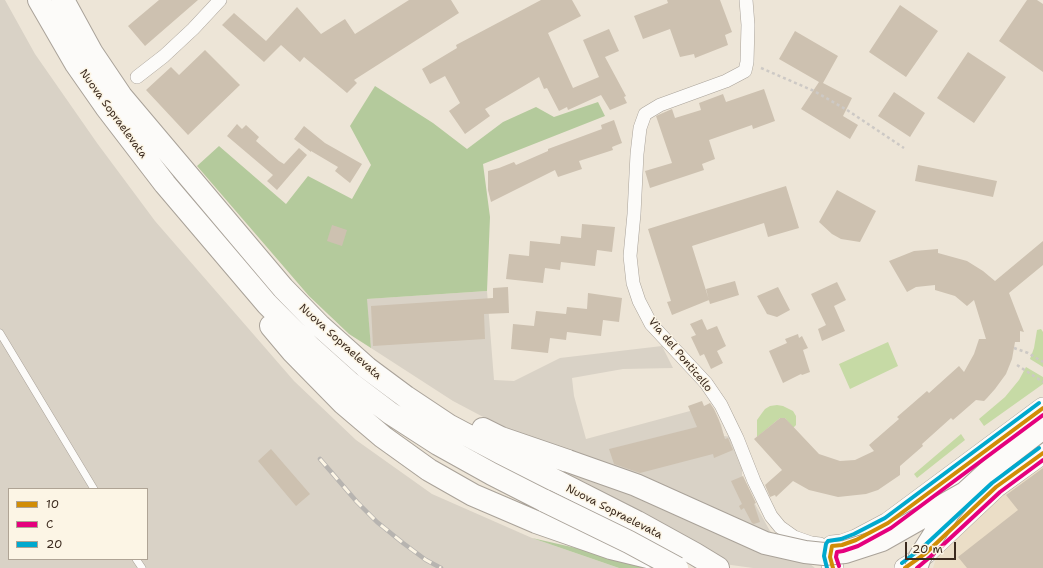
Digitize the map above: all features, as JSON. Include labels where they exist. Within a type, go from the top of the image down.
[{"type":"highway","name":"Nuova Sopraelevata","points":[[39,0],[76,64],[106,107],[165,184],[267,304],[311,348],[349,382],[438,444],[492,474],[629,542],[677,568]]},
{"type":"highway","name":"Nuova Sopraelevata","points":[[62,0],[92,53],[121,96],[283,288],[320,326],[367,368],[406,398],[448,425],[676,543],[718,568]]},
{"type":"highway","points":[[165,184],[203,242],[292,351],[343,403],[382,437],[429,470],[473,495],[536,522],[611,548],[702,568]]},
{"type":"highway","points":[[320,326],[461,417],[501,438],[636,485],[765,543],[806,552],[824,554],[844,552],[882,540],[965,493]]},
{"type":"highway","points":[[921,563],[920,557],[948,513],[965,493],[1000,461],[1043,428]]},
{"type":"main road","points":[[833,568],[830,557],[832,546],[842,545],[856,540],[888,523],[1043,408]]},
{"type":"main road","points":[[905,568],[912,564],[921,563],[993,490],[1043,453]]},
{"type":"street","points":[[136,77],[164,56],[194,29],[220,0]]},
{"type":"street","points":[[746,0],[748,25],[747,62]]},
{"type":"street","name":"Via del Ponticello","points":[[747,62],[745,71],[726,81],[660,105],[645,114],[640,128],[630,256],[633,283],[639,301],[652,324],[706,383],[721,405],[737,438],[754,482],[771,516],[780,528],[794,537],[811,543],[832,546]]},
{"type":"lane","points":[[0,333],[93,488]]},
{"type":"path","points":[[747,62],[814,91],[847,110],[904,148]]},
{"type":"path","points":[[1014,348],[1043,362]]},
{"type":"path","points":[[1017,366],[1043,382]]},
{"type":"shaded area","points":[[0,0],[5,0],[35,54],[97,143],[155,221],[294,381],[356,440],[432,494],[532,538],[619,568],[0,568]]},
{"type":"shaded area","points":[[487,291],[494,380],[514,381],[560,358],[662,346],[673,368],[623,369],[572,378],[574,396],[586,439],[704,406],[721,424],[724,436],[731,437],[742,467],[742,477],[770,531],[815,568],[753,568],[724,564],[540,512],[559,471],[565,469],[506,429],[453,401],[371,348],[366,299]]},
{"type":"shaded area","points":[[1043,466],[1043,568],[933,568],[937,555],[948,542],[1005,494]]},
{"type":"green space","points":[[375,86],[433,123],[467,149],[503,122],[536,107],[554,117],[598,102],[605,116],[483,164],[490,217],[487,291],[367,299],[371,348],[349,334],[309,296],[197,166],[219,146],[286,204],[308,176],[352,199],[371,165],[350,126]]},
{"type":"green space","points":[[1041,329],[1043,332],[1043,367],[1030,359],[1034,348],[1037,330]]},
{"type":"green space","points":[[888,342],[898,366],[850,389],[839,364]]},
{"type":"green space","points":[[1026,367],[1043,377],[1043,384],[984,426],[979,419],[1005,397],[1019,380]]},
{"type":"green space","points":[[777,405],[793,411],[796,416],[796,425],[793,428],[785,418],[780,418],[757,437],[757,420],[765,409],[770,406]]},
{"type":"green space","points":[[961,434],[965,440],[917,478],[914,474]]},
{"type":"green space","points":[[532,538],[664,568],[619,568]]},
{"type":"building","points":[[159,0],[198,0],[145,46],[128,26]]},
{"type":"building","points":[[409,0],[451,0],[459,13],[354,80],[357,83],[347,93],[304,57],[300,62],[281,45],[264,62],[222,25],[234,13],[266,41],[297,7],[321,34],[345,19],[355,34]]},
{"type":"building","points":[[541,0],[572,0],[581,16],[548,33],[573,88],[599,77],[583,40],[609,29],[619,51],[605,57],[626,96],[624,97],[627,103],[610,110],[601,95],[568,110],[567,107],[559,111],[547,88],[544,89],[539,77],[485,109],[490,116],[465,134],[449,111],[460,103],[445,76],[430,84],[422,69],[457,48],[456,45]]},
{"type":"building","points":[[667,0],[720,0],[732,32],[725,35],[728,45],[695,58],[694,54],[680,57],[670,29],[643,39],[634,16],[668,3]]},
{"type":"building","points":[[1027,0],[1037,0],[1043,4],[1043,72],[999,41]]},
{"type":"building","points":[[900,5],[938,31],[906,77],[869,52]]},
{"type":"building","points":[[795,31],[838,56],[823,83],[852,98],[843,116],[858,125],[850,139],[801,109],[819,82],[779,59]]},
{"type":"building","points":[[205,50],[240,85],[188,135],[146,90],[171,67],[179,75]]},
{"type":"building","points":[[968,52],[1006,77],[974,123],[937,98]]},
{"type":"building","points":[[764,89],[775,121],[753,129],[752,125],[709,140],[715,159],[702,164],[704,170],[650,188],[645,171],[672,163],[656,116],[672,109],[675,118],[701,110],[699,103],[723,94],[726,102]]},
{"type":"building","points":[[894,92],[925,113],[910,137],[878,116]]},
{"type":"building","points":[[614,120],[622,143],[612,147],[613,150],[579,161],[582,169],[558,177],[555,170],[491,202],[488,190],[488,171],[514,162],[516,165],[548,151],[548,149],[602,129],[601,125]]},
{"type":"building","points":[[237,124],[242,129],[246,125],[259,137],[256,141],[284,164],[299,148],[307,155],[277,190],[267,181],[273,175],[227,136]]},
{"type":"building","points":[[304,126],[325,143],[362,164],[350,183],[335,171],[338,167],[311,152],[294,139]]},
{"type":"building","points":[[918,165],[997,181],[993,197],[915,181]]},
{"type":"building","points":[[786,186],[799,228],[768,237],[764,223],[692,246],[709,300],[672,315],[667,302],[671,301],[648,229]]},
{"type":"building","points":[[837,190],[876,211],[860,242],[841,239],[832,234],[819,222]]},
{"type":"building","points":[[582,224],[615,227],[612,252],[597,250],[595,266],[561,262],[560,270],[545,268],[543,283],[506,279],[509,254],[529,256],[530,241],[560,244],[561,236],[581,238]]},
{"type":"building","points":[[332,225],[347,230],[342,246],[327,241]]},
{"type":"building","points":[[1043,241],[1043,265],[1009,293],[1024,332],[1020,331],[1020,342],[1015,342],[1012,359],[1006,374],[984,401],[976,400],[953,420],[951,418],[900,466],[900,475],[878,490],[866,494],[838,497],[809,490],[793,481],[776,497],[775,495],[770,497],[765,485],[782,470],[754,439],[780,418],[785,418],[819,454],[840,461],[855,460],[874,451],[869,445],[899,419],[897,417],[927,391],[929,393],[959,366],[964,372],[974,354],[979,339],[986,339],[974,300],[967,306],[955,296],[935,290],[935,285],[916,287],[907,292],[889,261],[914,251],[938,249],[938,253],[967,261],[995,281]]},
{"type":"building","points":[[735,281],[739,295],[710,304],[706,289]]},
{"type":"building","points":[[837,282],[846,300],[834,306],[845,331],[822,341],[818,329],[826,325],[811,294]]},
{"type":"building","points":[[508,287],[509,313],[484,314],[485,339],[373,346],[371,306],[493,298],[493,288]]},
{"type":"building","points":[[778,287],[790,310],[777,317],[767,314],[757,296]]},
{"type":"building","points":[[588,293],[622,298],[619,322],[603,320],[601,336],[567,332],[566,340],[550,338],[548,353],[511,349],[513,324],[534,326],[536,311],[566,314],[567,307],[587,309]]},
{"type":"building","points":[[702,319],[707,330],[717,326],[726,346],[717,351],[723,363],[711,369],[704,354],[700,356],[691,337],[696,335],[690,324]]},
{"type":"building","points":[[798,334],[799,338],[802,336],[808,348],[803,350],[810,372],[801,374],[783,383],[769,351],[787,343],[785,339]]},
{"type":"building","points":[[702,401],[704,406],[710,403],[714,409],[725,439],[728,438],[733,450],[714,458],[713,454],[640,473],[614,464],[609,449],[697,427],[688,406]]},
{"type":"building","points":[[271,449],[310,494],[296,506],[258,461]]},
{"type":"building","points":[[1043,468],[1043,568],[967,568],[958,557],[1018,510],[1006,495]]},
{"type":"building","points":[[743,476],[756,503],[754,504],[760,522],[754,524],[744,508],[741,510],[739,506],[742,504],[731,481]]},
{"type":"railway","points":[[320,459],[357,502],[377,522],[426,560],[441,568]]},
{"type":"transit line","name":"20","points":[[827,568],[824,556],[828,541],[841,539],[854,534],[885,518],[1039,403]]},
{"type":"transit line","name":"10","points":[[833,568],[830,557],[832,546],[842,545],[856,540],[888,523],[1043,408]]},
{"type":"transit line","name":"C","points":[[839,566],[836,557],[837,552],[858,546],[891,528],[1043,415]]},
{"type":"transit line","name":"20","points":[[902,563],[922,548],[992,483],[1039,448]]},
{"type":"transit line","name":"10","points":[[905,568],[926,553],[996,487],[1043,453]]},
{"type":"transit line","name":"C","points":[[917,568],[1000,492],[1043,460]]}]
